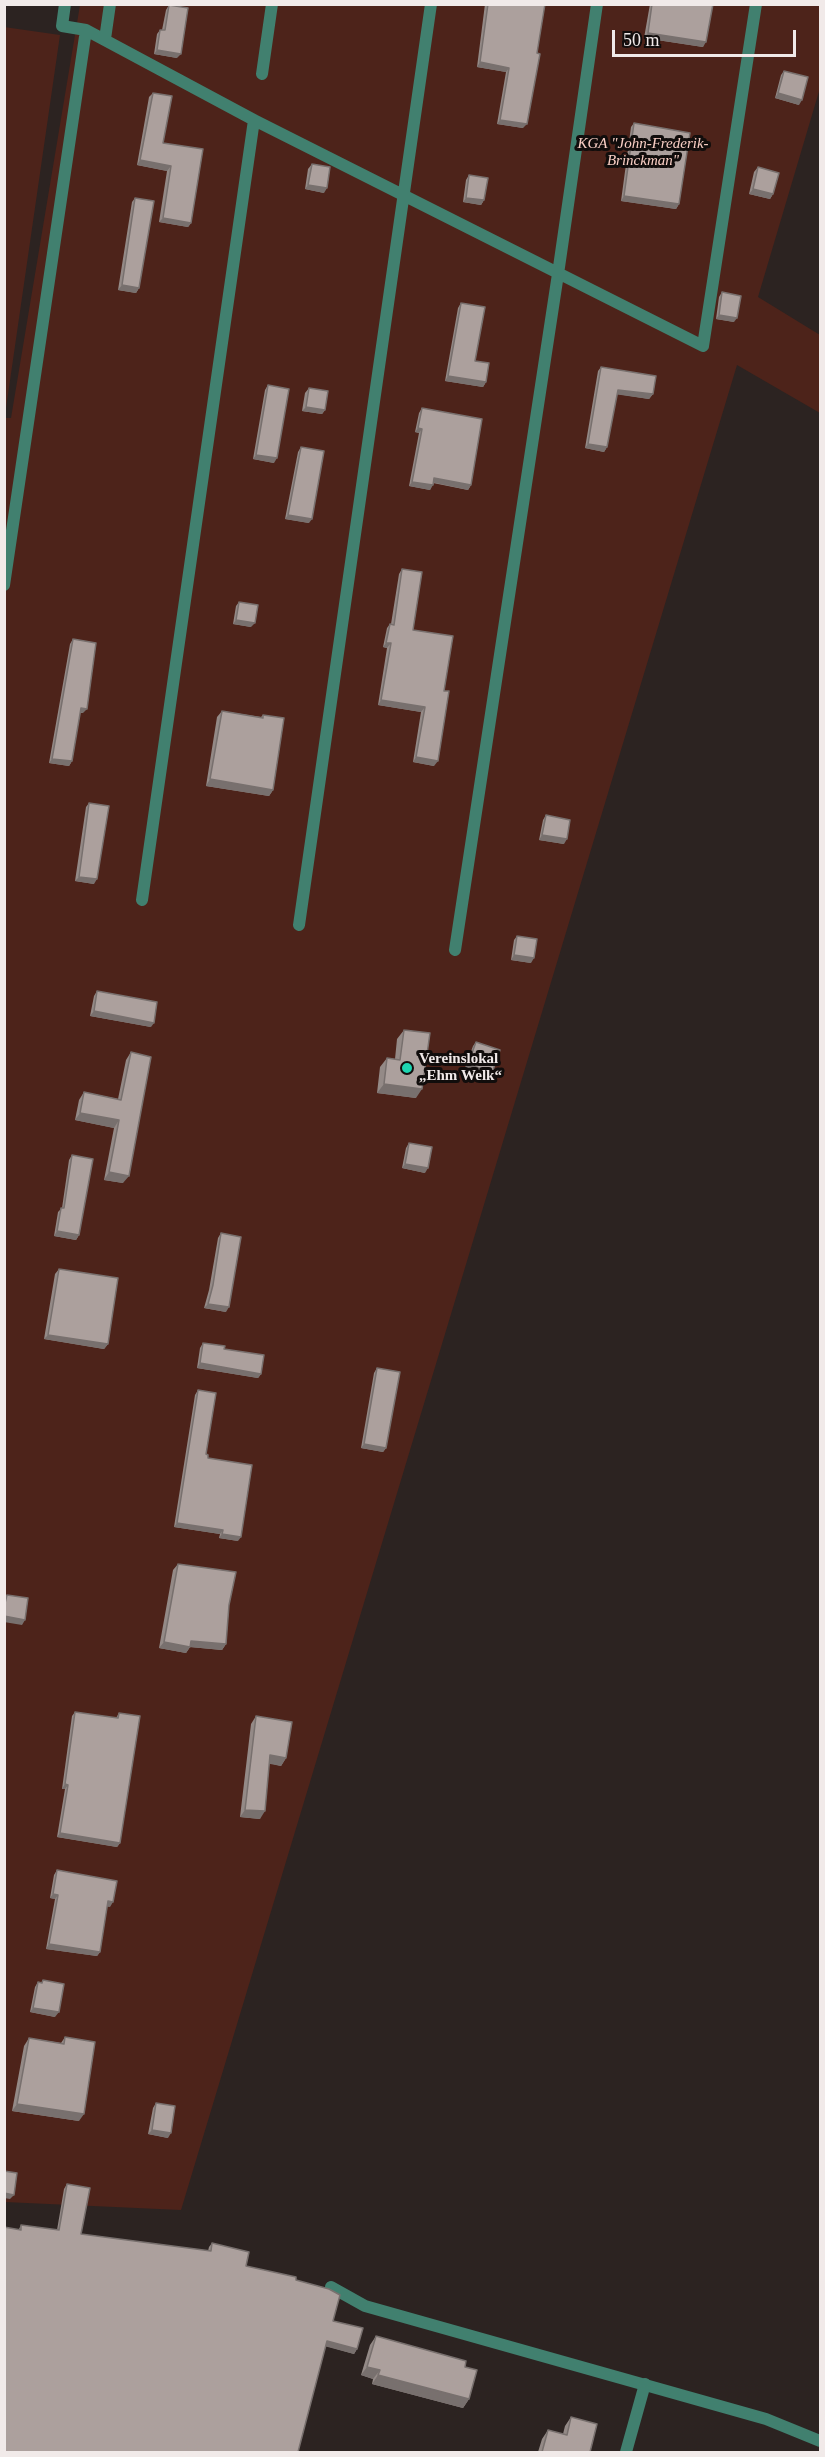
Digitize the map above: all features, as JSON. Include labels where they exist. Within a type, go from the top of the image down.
[{"type":"street","points":[[65,4],[62,26],[86,30],[105,39],[254,120],[703,346],[756,4]]},
{"type":"street","points":[[105,39],[110,4]]},
{"type":"street","points":[[262,74],[272,4]]},
{"type":"street","points":[[298,925],[431,4]]},
{"type":"street","points":[[455,950],[597,4]]},
{"type":"street","points":[[4,585],[86,30]]},
{"type":"street","points":[[142,900],[254,120]]},
{"type":"street","points":[[331,2287],[365,2306],[766,2419],[820,2441]]},
{"type":"street","points":[[626,2452],[645,2384]]},
{"type":"green space","name":"KGA \"John-Frederik- Brinckman\"","points":[[80,5],[820,5],[820,88],[758,297],[820,335],[820,413],[737,365],[181,2210],[5,2202],[4,418],[11,418]]},
{"type":"green space","points":[[4,27],[60,35],[5,415],[4,415]]},
{"type":"building","points":[[488,4],[545,4],[537,53],[540,54],[527,124],[500,120],[509,68],[480,62]]},
{"type":"building","points":[[652,4],[713,4],[706,42],[648,33]]},
{"type":"building","points":[[169,5],[188,8],[181,54],[157,50],[160,30],[165,30]]},
{"type":"building","points":[[784,71],[808,77],[802,100],[778,93]]},
{"type":"building","points":[[153,93],[172,96],[163,143],[203,149],[191,223],[163,218],[171,166],[140,160]]},
{"type":"building","points":[[634,123],[690,133],[679,204],[624,196]]},
{"type":"building","points":[[312,164],[330,167],[327,188],[308,185]]},
{"type":"building","points":[[758,167],[779,173],[773,194],[753,189]]},
{"type":"building","points":[[469,175],[488,178],[484,200],[466,198]]},
{"type":"building","points":[[135,198],[154,201],[139,288],[122,285]]},
{"type":"building","points":[[722,292],[741,296],[737,318],[719,315]]},
{"type":"building","points":[[461,303],[485,307],[475,361],[489,363],[486,382],[448,376]]},
{"type":"building","points":[[601,367],[656,376],[653,394],[618,390],[607,447],[588,444]]},
{"type":"building","points":[[268,385],[289,389],[277,458],[256,455]]},
{"type":"building","points":[[309,388],[328,391],[325,410],[306,407]]},
{"type":"building","points":[[422,408],[482,419],[471,485],[434,478],[433,485],[412,482],[422,429],[418,428]]},
{"type":"building","points":[[301,447],[324,451],[312,519],[288,515]]},
{"type":"building","points":[[402,569],[422,572],[413,630],[453,636],[444,691],[449,691],[438,761],[416,757],[425,707],[381,700],[391,643],[386,643],[390,624],[394,625]]},
{"type":"building","points":[[239,602],[258,605],[255,623],[236,620]]},
{"type":"building","points":[[73,639],[96,643],[87,709],[81,708],[72,761],[52,759]]},
{"type":"building","points":[[222,711],[263,718],[263,715],[284,718],[273,790],[210,779]]},
{"type":"building","points":[[89,803],[109,806],[97,879],[79,877]]},
{"type":"building","points":[[546,815],[570,820],[567,839],[542,835]]},
{"type":"building","points":[[517,936],[537,939],[534,958],[514,955]]},
{"type":"building","points":[[97,991],[157,1002],[154,1023],[94,1011]]},
{"type":"building","name":"Vereinslokal „Ehm Welk“","points":[[404,1030],[430,1033],[422,1089],[384,1084],[387,1058],[400,1060]]},
{"type":"building","points":[[476,1042],[500,1050],[492,1073],[468,1064]]},
{"type":"building","points":[[131,1052],[151,1057],[129,1176],[109,1172],[119,1120],[80,1113],[84,1092],[121,1100]]},
{"type":"building","points":[[409,1143],[432,1147],[428,1168],[405,1164]]},
{"type":"building","points":[[72,1155],[93,1159],[79,1235],[57,1231],[61,1208],[64,1208]]},
{"type":"building","points":[[221,1233],[241,1237],[229,1307],[208,1304]]},
{"type":"building","points":[[59,1269],[118,1278],[108,1344],[48,1335]]},
{"type":"building","points":[[203,1343],[225,1346],[224,1349],[264,1355],[261,1374],[200,1363]]},
{"type":"building","points":[[377,1368],[400,1372],[386,1448],[364,1444]]},
{"type":"building","points":[[198,1390],[216,1393],[206,1454],[208,1458],[252,1465],[241,1537],[222,1534],[223,1530],[177,1523]]},
{"type":"building","points":[[178,1564],[236,1572],[229,1605],[226,1644],[191,1641],[190,1647],[164,1642]]},
{"type":"building","points":[[7,1595],[28,1598],[25,1620],[4,1616]]},
{"type":"building","points":[[75,1712],[118,1718],[119,1713],[140,1716],[120,1843],[60,1833],[68,1785],[65,1784]]},
{"type":"building","points":[[256,1716],[292,1722],[286,1758],[270,1755],[265,1811],[245,1810]]},
{"type":"building","points":[[57,1870],[117,1881],[113,1902],[108,1901],[100,1952],[49,1944],[58,1895],[53,1894]]},
{"type":"building","points":[[43,1980],[64,1984],[59,2012],[33,2008],[38,1982],[42,1983]]},
{"type":"building","points":[[65,2037],[95,2042],[84,2114],[17,2104],[29,2038],[64,2044]]},
{"type":"building","points":[[156,2103],[175,2106],[171,2133],[152,2130]]},
{"type":"building","points":[[4,2171],[17,2173],[14,2195],[4,2193]]},
{"type":"building","points":[[67,2184],[90,2188],[81,2234],[211,2251],[212,2243],[249,2252],[246,2266],[296,2277],[296,2280],[329,2289],[340,2295],[333,2321],[363,2328],[357,2349],[327,2341],[298,2452],[4,2452],[4,2227],[21,2230],[21,2225],[59,2230]]},
{"type":"building","points":[[376,2336],[466,2361],[465,2367],[477,2370],[469,2399],[378,2375],[380,2370],[367,2367]]},
{"type":"building","points":[[571,2417],[597,2424],[590,2452],[542,2452],[548,2430],[567,2435]]},
{"type":"place","name":"Vereinslokal „Ehm Welk“","points":[[407,1068]]}]
